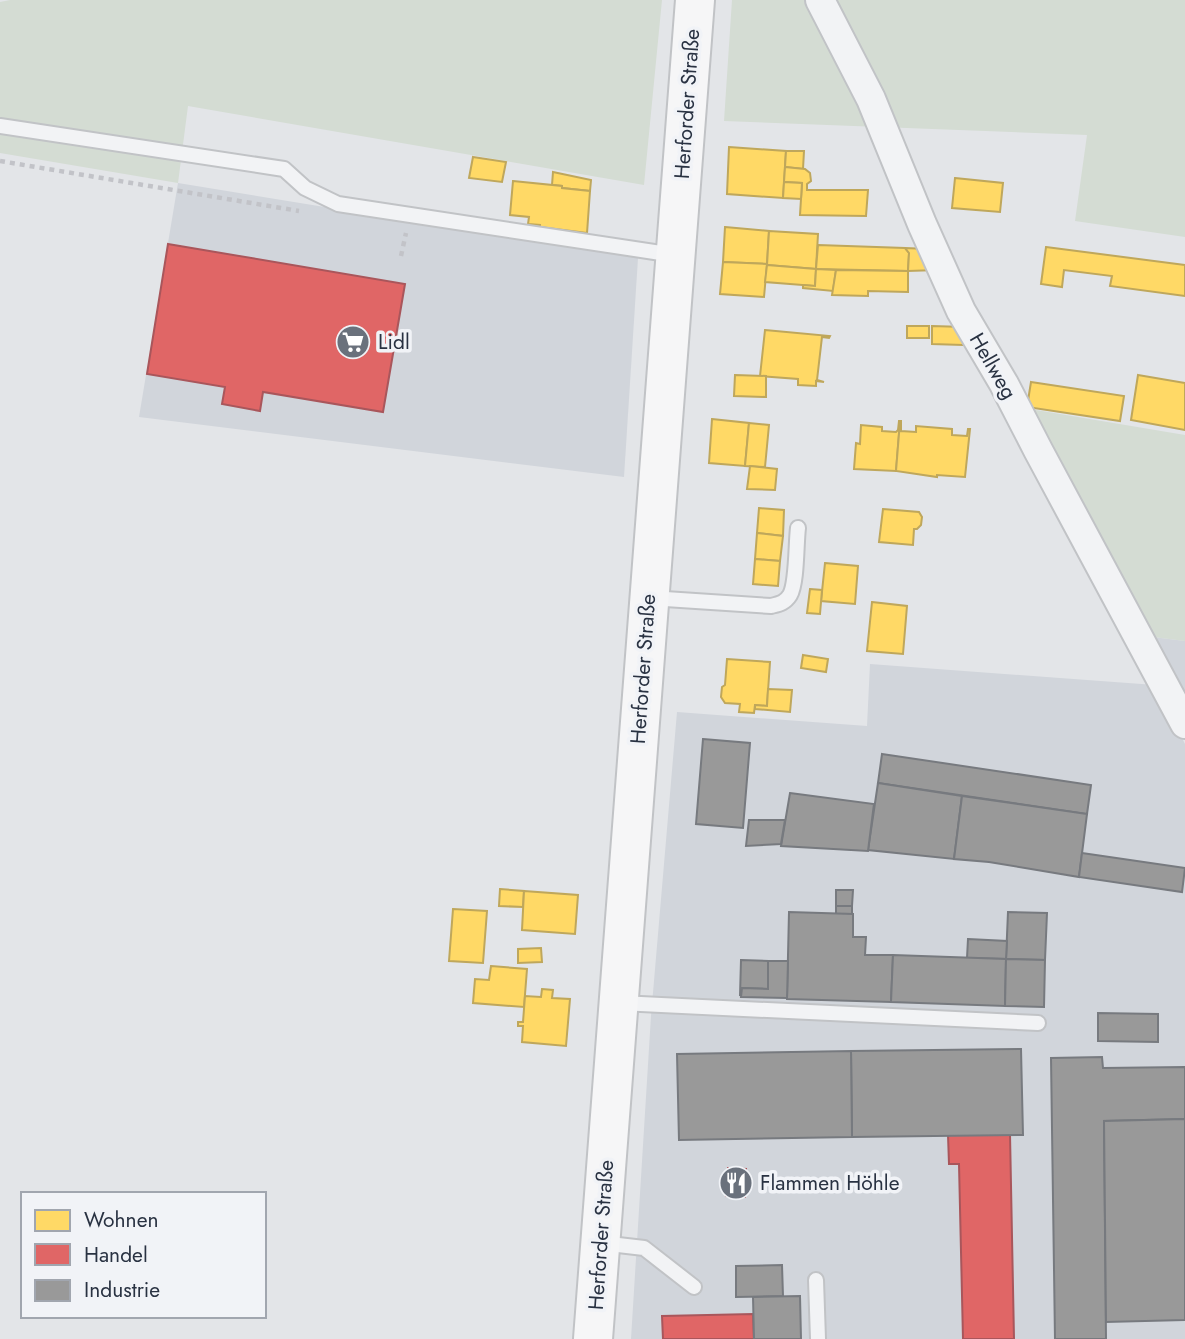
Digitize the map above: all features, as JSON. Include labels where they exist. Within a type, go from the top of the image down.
[{"type":"main road","name":"Herforder Straße","points":[[593,1339],[695,0]]},
{"type":"street","name":"Hellweg","points":[[820,0],[871,99],[961,311],[1004,384],[1185,724]]},
{"type":"lane","points":[[0,126],[284,169],[305,188],[338,204],[675,255]]},
{"type":"lane","points":[[649,598],[771,606],[782,603],[793,586],[798,528]]},
{"type":"lane","points":[[618,1003],[1038,1023]]},
{"type":"lane","points":[[600,1243],[644,1248],[694,1287]]},
{"type":"lane","points":[[816,1280],[818,1339]]},
{"type":"path","points":[[0,161],[312,213]]},
{"type":"path","points":[[401,256],[407,229]]},
{"type":"shaded area","points":[[662,0],[644,185],[188,106],[178,183],[0,153],[0,2]]},
{"type":"shaded area","points":[[732,0],[1185,0],[1185,237],[1075,221],[1087,135],[724,121]]},
{"type":"shaded area","points":[[178,183],[638,258],[624,477],[139,417]]},
{"type":"shaded area","points":[[1030,409],[1185,435],[1185,641],[1153,637]]},
{"type":"shaded area","points":[[1153,637],[1185,641],[1185,697]]},
{"type":"shaded area","points":[[870,664],[1155,685],[1185,744],[1185,1339],[631,1339],[651,1016],[677,712],[867,726]]},
{"type":"building: Wohnen","points":[[729,147],[786,151],[783,198],[727,194]]},
{"type":"building: Wohnen","points":[[786,151],[804,151],[803,169],[785,167]]},
{"type":"building: Wohnen","points":[[473,157],[506,162],[502,182],[469,178]]},
{"type":"building: Wohnen","points":[[785,167],[805,169],[810,173],[811,181],[807,184],[807,190],[868,190],[866,216],[800,215],[802,183],[784,182]]},
{"type":"building: Wohnen","points":[[553,172],[591,180],[590,191],[552,185]]},
{"type":"building: Wohnen","points":[[955,178],[1003,183],[1000,212],[952,208]]},
{"type":"building: Wohnen","points":[[513,181],[590,191],[587,233],[540,227],[528,224],[529,217],[510,215]]},
{"type":"building: Wohnen","points":[[784,182],[802,183],[801,199],[783,198]]},
{"type":"building: Wohnen","points":[[725,227],[769,231],[767,264],[723,262]]},
{"type":"building: Wohnen","points":[[769,231],[818,234],[816,269],[767,265]]},
{"type":"building: Wohnen","points":[[818,245],[905,248],[909,253],[908,271],[816,269]]},
{"type":"building: Wohnen","points":[[1046,247],[1185,265],[1185,296],[1110,286],[1112,276],[1064,270],[1062,287],[1041,284]]},
{"type":"building: Wohnen","points":[[905,248],[928,249],[937,270],[908,271],[909,253]]},
{"type":"building: Wohnen","points":[[723,262],[767,264],[764,297],[720,294]]},
{"type":"building: Wohnen","points":[[767,265],[816,269],[815,286],[765,282]]},
{"type":"building: Wohnen","points":[[816,269],[836,270],[833,291],[803,288],[803,285],[815,286]]},
{"type":"building: Wohnen","points":[[836,270],[908,271],[908,292],[868,291],[868,296],[832,295]]},
{"type":"building: Wohnen","points":[[907,326],[929,326],[929,338],[907,338]]},
{"type":"building: Wohnen","points":[[932,326],[964,327],[963,345],[932,344]]},
{"type":"building: Wohnen","points":[[765,330],[830,336],[822,337],[817,380],[824,382],[816,381],[816,386],[798,385],[798,379],[760,376]]},
{"type":"building: Wohnen","points":[[735,375],[766,376],[766,397],[734,396]]},
{"type":"building: Wohnen","points":[[1138,375],[1185,383],[1185,430],[1131,420]]},
{"type":"building: Wohnen","points":[[1031,382],[1124,396],[1120,421],[1027,407]]},
{"type":"building: Wohnen","points":[[712,419],[749,423],[745,466],[709,463]]},
{"type":"building: Wohnen","points":[[899,421],[896,471],[854,469],[856,443],[860,444],[861,425],[882,427],[882,431],[896,432]]},
{"type":"building: Wohnen","points":[[900,421],[901,431],[916,432],[916,426],[952,429],[952,435],[967,436],[970,429],[965,477],[937,477],[896,471]]},
{"type":"building: Wohnen","points":[[749,423],[769,425],[765,467],[745,466]]},
{"type":"building: Wohnen","points":[[750,466],[777,469],[775,490],[747,489]]},
{"type":"building: Wohnen","points":[[759,508],[784,510],[783,536],[757,533]]},
{"type":"building: Wohnen","points":[[883,509],[919,512],[922,517],[921,525],[914,529],[913,545],[879,542]]},
{"type":"building: Wohnen","points":[[757,533],[783,536],[780,561],[755,559]]},
{"type":"building: Wohnen","points":[[755,559],[780,561],[778,586],[753,584]]},
{"type":"building: Wohnen","points":[[825,563],[858,566],[855,604],[821,601]]},
{"type":"building: Wohnen","points":[[810,589],[822,590],[820,614],[807,613]]},
{"type":"building: Wohnen","points":[[872,602],[907,606],[903,654],[867,651]]},
{"type":"building: Wohnen","points":[[803,655],[828,659],[826,672],[801,668]]},
{"type":"building: Wohnen","points":[[727,659],[770,662],[767,706],[755,705],[754,713],[739,712],[740,704],[725,703],[721,697]]},
{"type":"building: Wohnen","points":[[768,689],[792,690],[790,712],[755,709],[755,705],[767,706]]},
{"type":"building: Wohnen","points":[[500,889],[524,891],[523,907],[499,906]]},
{"type":"building: Wohnen","points":[[524,891],[578,895],[575,934],[522,930]]},
{"type":"building: Wohnen","points":[[453,909],[487,911],[483,963],[449,961]]},
{"type":"building: Wohnen","points":[[541,948],[542,962],[518,963],[518,949]]},
{"type":"building: Wohnen","points":[[491,966],[527,969],[524,1007],[473,1003],[475,979],[489,980]]},
{"type":"building: Wohnen","points":[[542,989],[553,990],[552,998],[570,999],[566,1046],[522,1042],[523,1026],[518,1026],[518,1022],[523,1022],[525,996],[541,997]]},
{"type":"building: Handel","points":[[168,244],[405,284],[383,412],[263,392],[260,411],[222,404],[225,387],[147,374]]},
{"type":"building: Handel","points":[[1010,1134],[1014,1339],[963,1339],[959,1164],[949,1164],[948,1135]]},
{"type":"building: Handel","name":"Flammen Höhle","points":[[728,1168],[746,1169],[745,1197],[726,1196]]},
{"type":"building: Handel","points":[[753,1314],[754,1339],[663,1339],[662,1316]]},
{"type":"building: Industrie","points":[[703,739],[750,743],[743,828],[696,824]]},
{"type":"building: Industrie","points":[[882,754],[1091,785],[1087,814],[878,783]]},
{"type":"building: Industrie","points":[[878,783],[962,796],[954,859],[868,850]]},
{"type":"building: Industrie","points":[[790,793],[874,804],[868,851],[781,846]]},
{"type":"building: Industrie","points":[[962,796],[1087,814],[1079,877],[954,859]]},
{"type":"building: Industrie","points":[[749,820],[785,820],[781,844],[746,846]]},
{"type":"building: Industrie","points":[[1082,853],[1185,868],[1182,892],[1079,877]]},
{"type":"building: Industrie","points":[[836,890],[853,890],[852,906],[836,906]]},
{"type":"building: Industrie","points":[[836,906],[852,906],[852,914],[836,914]]},
{"type":"building: Industrie","points":[[789,912],[853,914],[853,937],[866,937],[865,955],[893,955],[891,1002],[787,999]]},
{"type":"building: Industrie","points":[[1008,912],[1047,913],[1045,960],[1006,959]]},
{"type":"building: Industrie","points":[[968,939],[1007,941],[1006,959],[967,958]]},
{"type":"building: Industrie","points":[[893,955],[1006,959],[1005,1006],[891,1002]]},
{"type":"building: Industrie","points":[[1006,959],[1045,960],[1044,1007],[1005,1006]]},
{"type":"building: Industrie","points":[[741,960],[768,961],[768,989],[742,988],[740,996]]},
{"type":"building: Industrie","points":[[768,961],[788,961],[787,998],[741,997],[742,988],[768,989]]},
{"type":"building: Industrie","points":[[1098,1013],[1158,1014],[1158,1042],[1098,1041]]},
{"type":"building: Industrie","points":[[1021,1049],[1023,1135],[852,1137],[851,1051]]},
{"type":"building: Industrie","points":[[851,1051],[852,1137],[679,1140],[677,1054]]},
{"type":"building: Industrie","points":[[1102,1057],[1103,1068],[1185,1067],[1185,1119],[1104,1121],[1106,1339],[1055,1339],[1051,1058]]},
{"type":"building: Industrie","points":[[1185,1119],[1185,1320],[1106,1322],[1104,1121]]},
{"type":"building: Industrie","points":[[782,1265],[783,1296],[736,1297],[736,1266]]},
{"type":"building: Industrie","points":[[800,1296],[801,1339],[754,1339],[753,1297]]},
{"type":"place","name":"Lidl","points":[[353,342]]},
{"type":"place","name":"Flammen Höhle","points":[[736,1183]]}]
